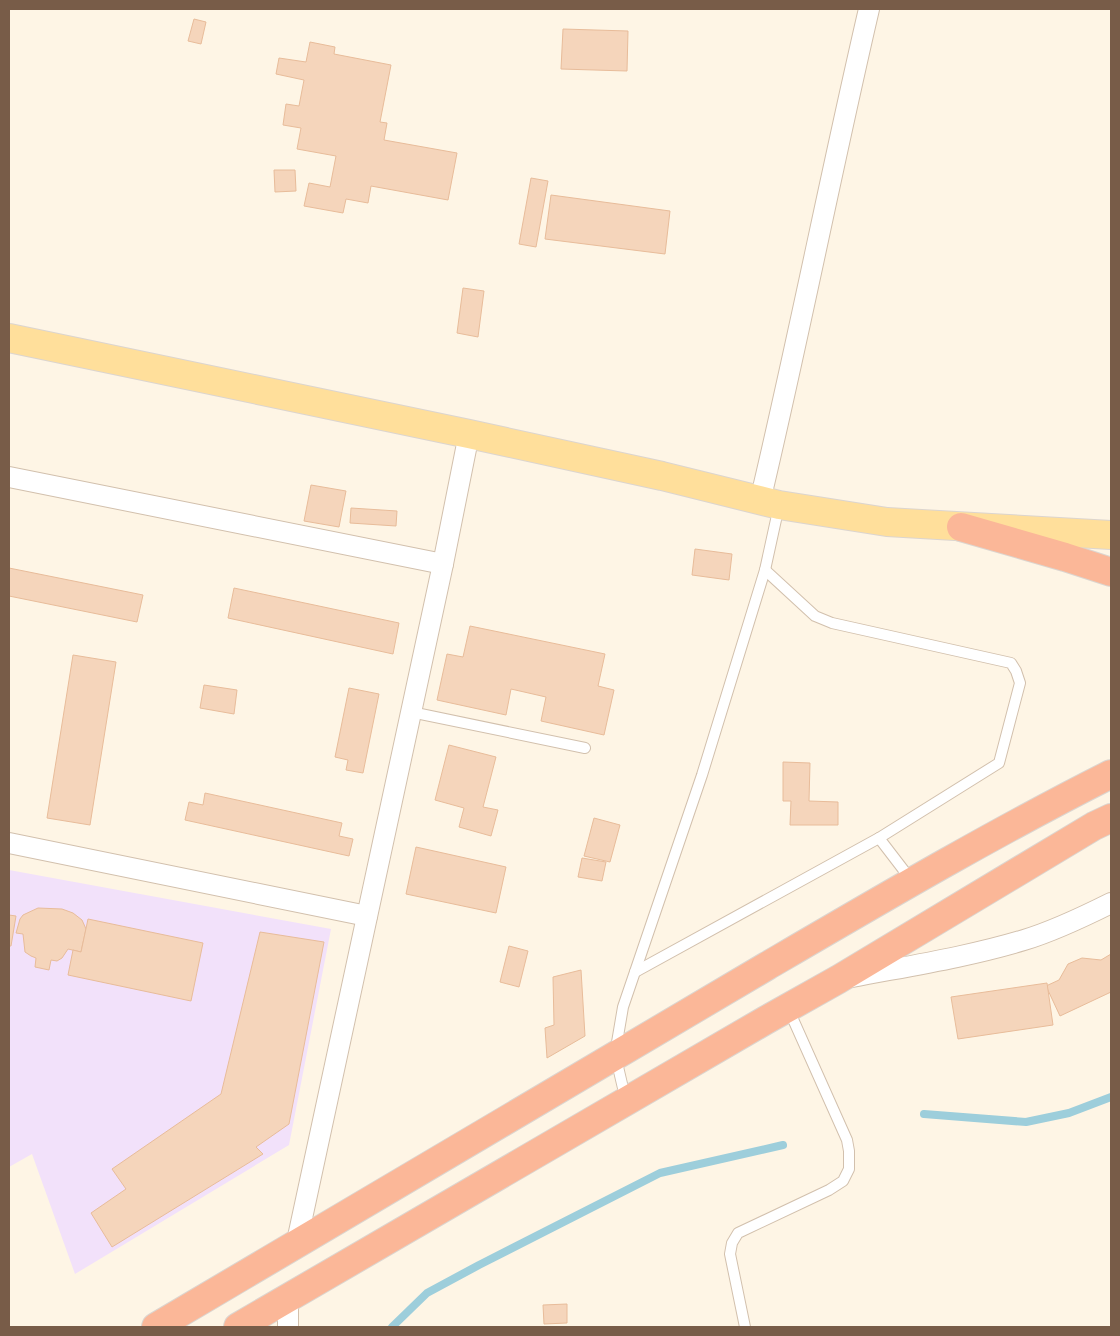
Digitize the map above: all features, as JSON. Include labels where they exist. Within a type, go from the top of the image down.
[{"type":"highway","points":[[961,527],[1111,572]]},
{"type":"highway","points":[[156,1327],[296,1246],[615,1054],[912,881],[1111,770]]},
{"type":"highway","points":[[1059,800],[1111,774]]},
{"type":"highway","points":[[238,1327],[839,979],[1069,841],[1111,818]]},
{"type":"main road","points":[[9,338],[469,434],[662,476],[770,503],[887,522],[1111,535]]},
{"type":"street","points":[[770,503],[794,355],[823,211],[869,9]]},
{"type":"street","points":[[296,1246],[443,564],[469,434]]},
{"type":"street","points":[[9,477],[443,564]]},
{"type":"street","points":[[9,843],[367,916]]},
{"type":"street","points":[[839,979],[944,959],[1024,940],[1064,926],[1111,903]]},
{"type":"street","points":[[288,1298],[288,1327]]},
{"type":"lane","points":[[626,1101],[615,1054],[623,1007],[702,775],[765,570],[770,503]]},
{"type":"lane","points":[[635,972],[879,838],[999,763],[1020,683],[1016,670],[1011,663],[832,623],[815,616],[765,570]]},
{"type":"lane","points":[[411,712],[585,748]]},
{"type":"lane","points":[[879,838],[912,881]]},
{"type":"lane","points":[[745,1327],[730,1254],[732,1243],[738,1233],[829,1190],[843,1180],[849,1169],[847,1140],[788,1007]]},
{"type":"shaded area","points":[[9,870],[331,929],[289,1145],[75,1274],[32,1154],[9,1167]]},
{"type":"building","points":[[194,19],[206,22],[201,44],[188,41]]},
{"type":"building","points":[[563,29],[628,31],[627,71],[561,69]]},
{"type":"building","points":[[310,42],[335,47],[334,54],[391,65],[380,122],[387,123],[384,140],[457,153],[448,200],[371,186],[368,203],[346,199],[343,213],[304,206],[309,183],[330,187],[336,156],[297,149],[301,128],[283,125],[286,104],[299,106],[304,80],[276,74],[279,58],[306,62]]},
{"type":"building","points":[[274,170],[295,170],[296,191],[275,192]]},
{"type":"building","points":[[531,178],[548,181],[536,247],[519,244]]},
{"type":"building","points":[[551,195],[670,211],[665,254],[545,239]]},
{"type":"building","points":[[463,288],[484,291],[478,337],[457,333]]},
{"type":"building","points":[[311,485],[346,491],[339,527],[304,521]]},
{"type":"building","points":[[351,508],[397,511],[396,526],[350,523]]},
{"type":"building","points":[[695,549],[732,554],[729,580],[692,575]]},
{"type":"building","points":[[9,568],[143,595],[137,622],[9,596]]},
{"type":"building","points":[[234,588],[399,623],[393,654],[228,618]]},
{"type":"building","points":[[470,626],[605,654],[598,686],[614,690],[604,735],[541,721],[546,697],[511,689],[506,715],[437,700],[447,654],[463,657]]},
{"type":"building","points":[[73,655],[116,662],[90,825],[47,818]]},
{"type":"building","points":[[204,685],[237,690],[234,714],[200,708]]},
{"type":"building","points":[[349,688],[379,694],[363,773],[346,770],[348,760],[335,757]]},
{"type":"building","points":[[449,745],[496,757],[483,807],[498,810],[491,836],[459,827],[464,808],[435,800]]},
{"type":"building","points":[[783,762],[810,763],[809,801],[838,802],[838,825],[790,825],[791,801],[783,801]]},
{"type":"building","points":[[205,793],[342,823],[339,836],[353,839],[349,856],[185,820],[189,802],[203,805]]},
{"type":"building","points":[[594,818],[620,825],[610,862],[584,856]]},
{"type":"building","points":[[416,847],[506,867],[496,913],[406,894]]},
{"type":"building","points":[[582,858],[606,862],[602,881],[578,877]]},
{"type":"building","points":[[38,908],[62,909],[73,913],[82,920],[86,929],[81,952],[68,949],[62,958],[57,961],[51,960],[49,970],[35,967],[36,958],[25,952],[23,934],[16,933],[23,915]]},
{"type":"building","points":[[9,915],[16,916],[11,946],[9,946]]},
{"type":"building","points":[[88,919],[203,943],[191,1001],[68,975],[73,950],[81,952]]},
{"type":"building","points":[[260,932],[324,942],[289,1124],[256,1147],[263,1154],[112,1247],[91,1213],[126,1189],[112,1169],[221,1094]]},
{"type":"building","points":[[509,946],[528,951],[519,987],[500,982]]},
{"type":"building","points":[[1111,954],[1111,992],[1060,1016],[1046,986],[1059,980],[1068,964],[1082,958],[1101,960]]},
{"type":"building","points":[[581,970],[585,1036],[547,1058],[545,1028],[554,1025],[553,977]]},
{"type":"building","points":[[1047,983],[1053,1025],[958,1039],[951,997]]},
{"type":"building","points":[[567,1304],[567,1323],[544,1324],[543,1305]]},
{"type":"waterway","points":[[924,1114],[1026,1122],[1069,1113],[1111,1097]]},
{"type":"waterway","points":[[392,1327],[427,1293],[660,1173],[783,1145]]}]
